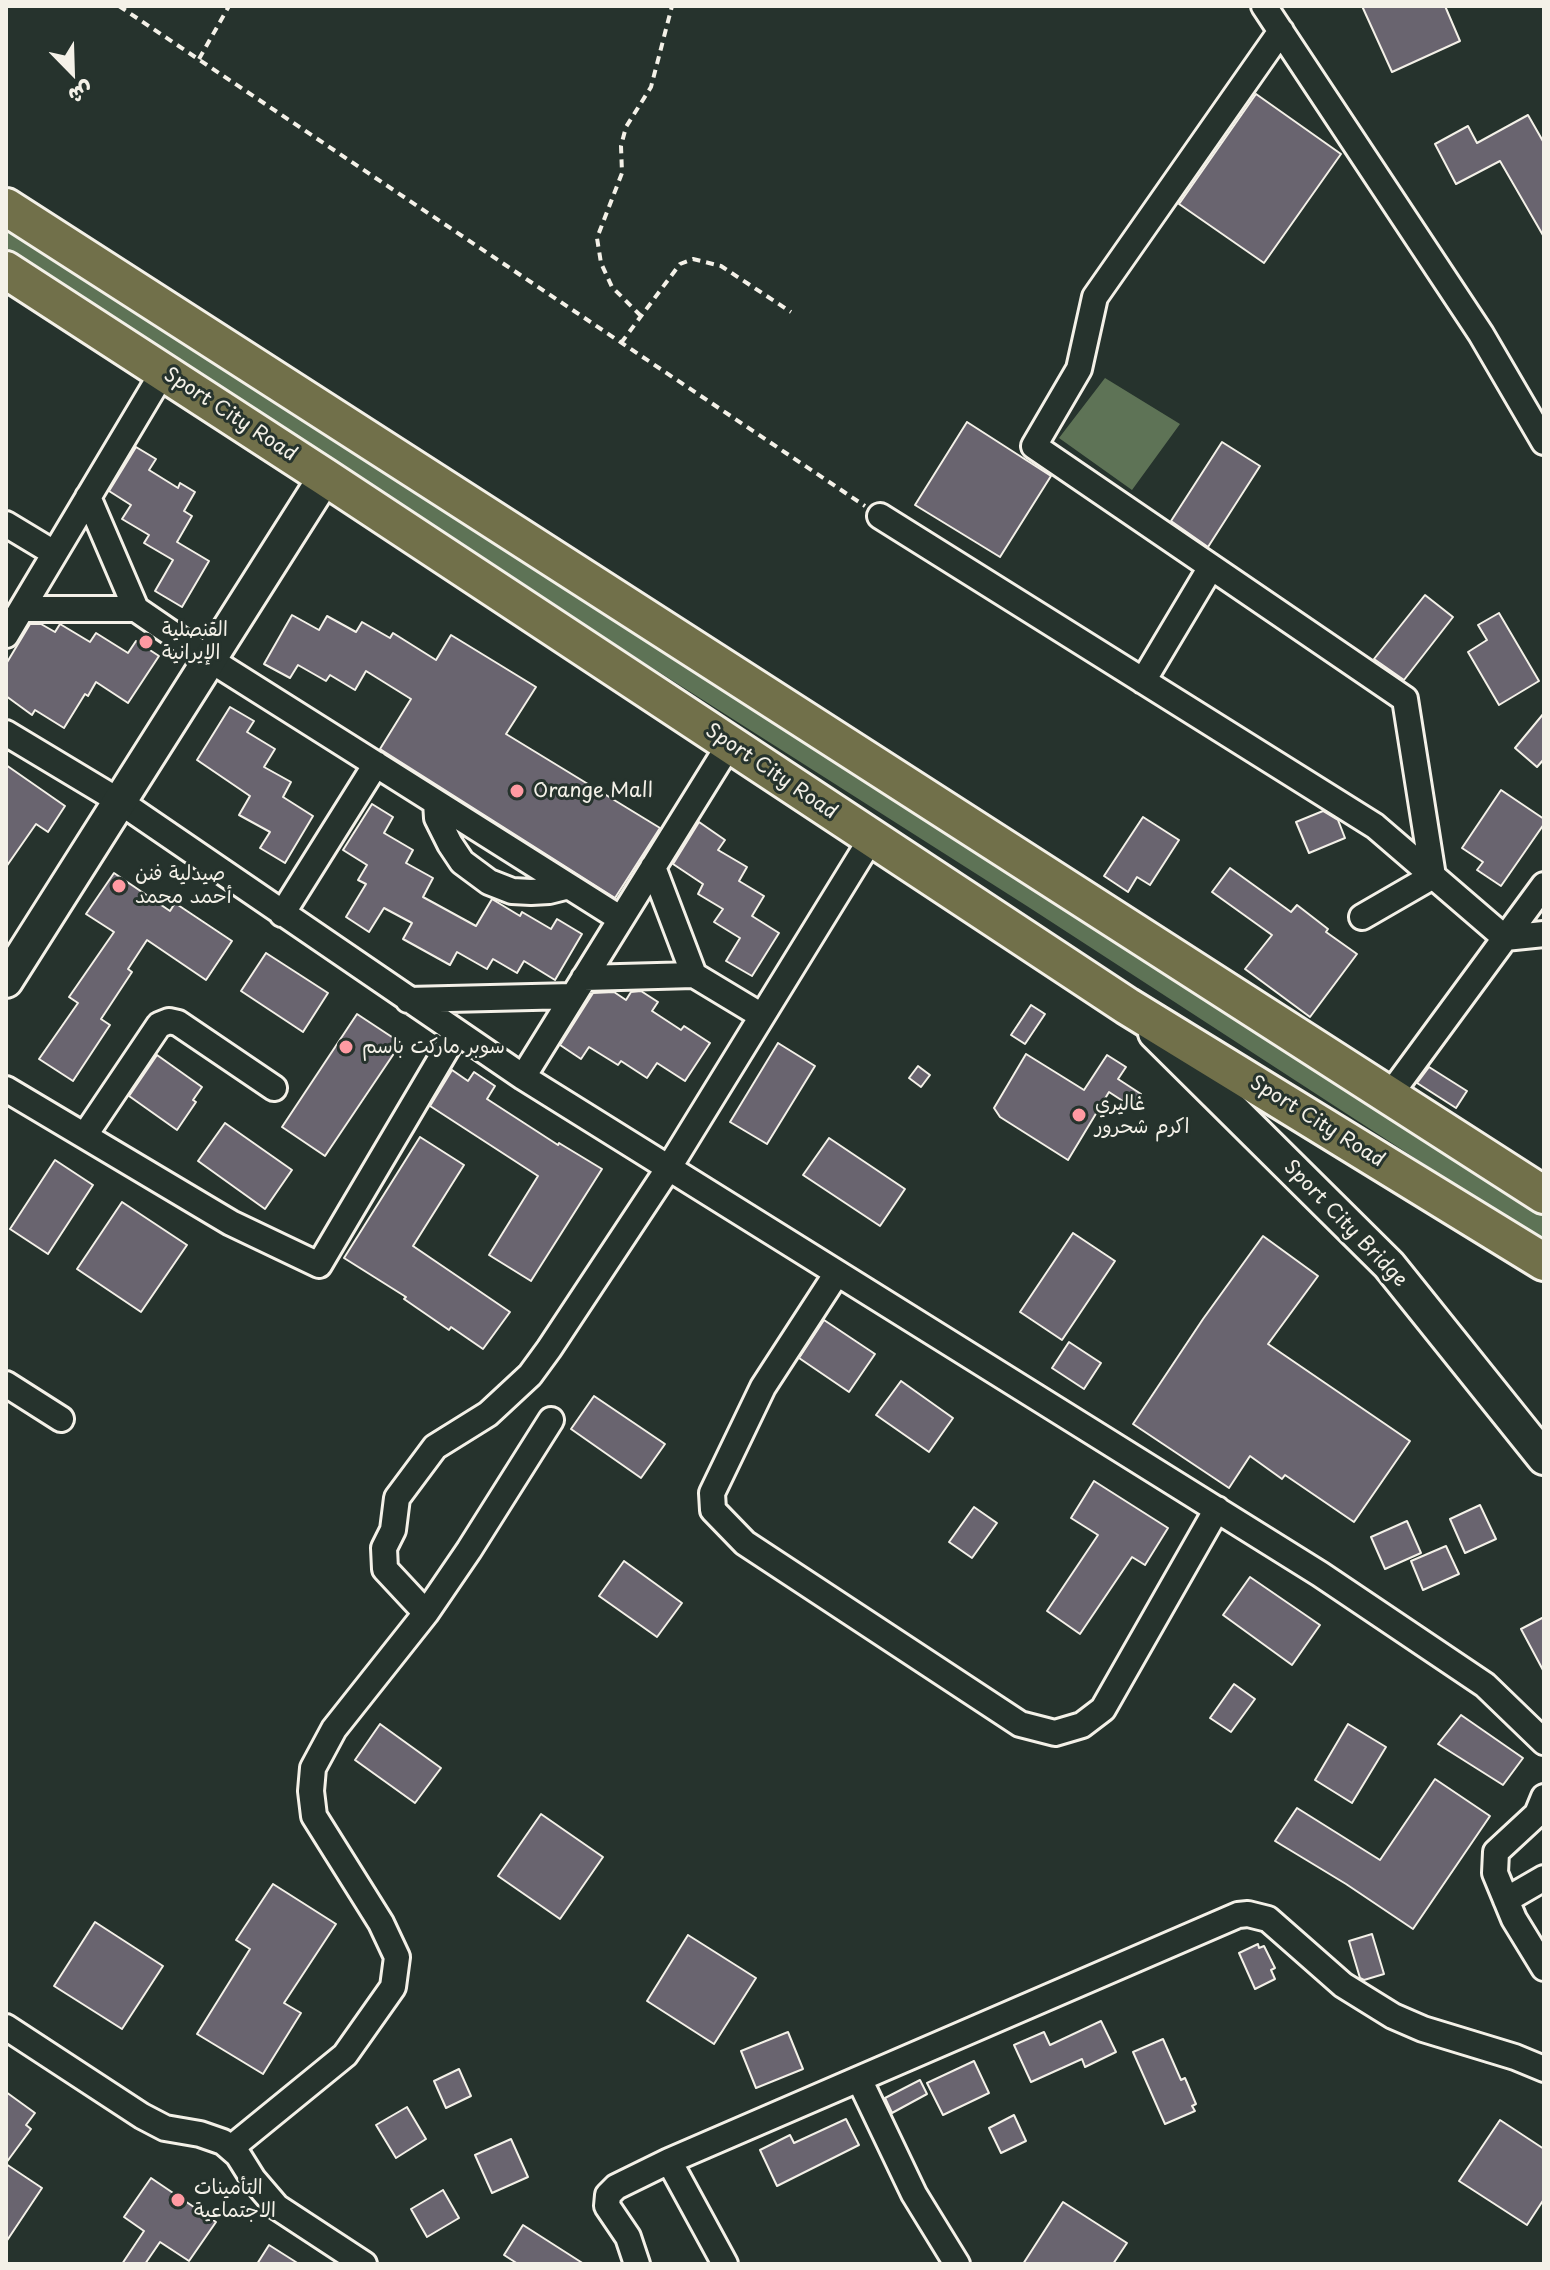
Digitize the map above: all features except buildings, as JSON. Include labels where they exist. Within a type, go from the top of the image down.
[{"type":"main road","points":[[6,207],[1544,1195]]},
{"type":"main road","name":"Sport City Road","points":[[6,270],[1127,1006],[1544,1262]]},
{"type":"main road","points":[[6,981],[325,477]]},
{"type":"main road","name":"Sport City Bridge","points":[[1127,1006],[1389,1265],[1544,1458]]},
{"type":"street","points":[[1264,6],[1481,334],[1544,442]]},
{"type":"street","points":[[1281,31],[1095,297],[1079,369],[1034,446],[1405,699],[1433,876]]},
{"type":"street","points":[[6,635],[163,372]]},
{"type":"street","points":[[88,497],[136,609],[209,659],[621,919]]},
{"type":"street","points":[[880,516],[1375,826],[1505,938],[1544,934]]},
{"type":"street","points":[[6,524],[54,553]]},
{"type":"street","points":[[1143,681],[1211,567]]},
{"type":"street","points":[[22,609],[136,609]]},
{"type":"street","points":[[6,733],[119,801],[523,1077],[1217,1509],[1460,1667],[1502,1700],[1542,1746]]},
{"type":"street","points":[[523,1077],[729,745]]},
{"type":"street","points":[[282,914],[376,764]]},
{"type":"street","points":[[436,802],[437,818],[450,844],[473,872],[512,891],[549,891],[569,886]]},
{"type":"street","points":[[426,1613],[385,1569],[384,1548],[393,1530],[397,1498],[435,1447],[488,1414],[530,1375],[668,1169],[871,839]]},
{"type":"street","points":[[653,867],[694,975]]},
{"type":"street","points":[[1362,917],[1433,876]]},
{"type":"street","points":[[1389,1096],[1544,885]]},
{"type":"street","points":[[408,1000],[694,975],[762,1016]]},
{"type":"street","points":[[85,1135],[159,1025],[169,1021],[178,1023],[274,1088]]},
{"type":"street","points":[[6,1089],[231,1223],[319,1265],[456,1033]]},
{"type":"street","points":[[837,1273],[763,1387],[712,1493],[713,1510],[745,1543],[1020,1724],[1055,1733],[1082,1725],[1103,1709],[1217,1509]]},
{"type":"street","points":[[6,1384],[61,1419]]},
{"type":"street","points":[[231,2148],[345,2055],[393,1987],[397,1957],[381,1923],[314,1816],[313,1768],[334,1729],[426,1613],[551,1420]]},
{"type":"street","points":[[1544,1797],[1537,1814],[1496,1852],[1495,1873],[1514,1919],[1544,1968]]},
{"type":"street","points":[[1506,1900],[1544,1878]]},
{"type":"street","points":[[637,2264],[633,2246],[607,2206],[608,2195],[616,2187],[669,2161],[1238,1915],[1268,1919],[1343,1985],[1393,2016],[1544,2069]]},
{"type":"street","points":[[6,2027],[142,2116],[165,2128],[218,2139],[231,2148],[277,2207],[364,2264]]},
{"type":"street","points":[[859,2079],[914,2194],[957,2264]]},
{"type":"street","points":[[669,2161],[725,2264]]},
{"type":"path","points":[[119,6],[880,516]]},
{"type":"path","points":[[199,59],[229,6]]},
{"type":"path","points":[[641,316],[612,287],[601,263],[597,238],[622,173],[621,146],[626,127],[651,87],[672,6]]},
{"type":"path","points":[[621,343],[680,264],[693,259],[721,266],[791,312]]},
{"type":"green space","points":[[6,225],[510,554],[713,680],[1544,1217],[1544,1242],[1030,908],[434,529],[6,249]]},
{"type":"green space","points":[[1105,378],[1180,424],[1132,490],[1059,438]]},
{"type":"place","name":"القنصلية الإيرانية","points":[[146,642]]},
{"type":"place","name":"Orange Mall","points":[[517,791]]},
{"type":"place","name":"صيدلية فنن أحمد محمد","points":[[119,886]]},
{"type":"place","name":"سوبر ماركت باسم","points":[[346,1047]]},
{"type":"place","name":"غاليري اكرم شحرور","points":[[1079,1115]]},
{"type":"place","name":"التأمينات الاجتماعية","points":[[178,2200]]}]
